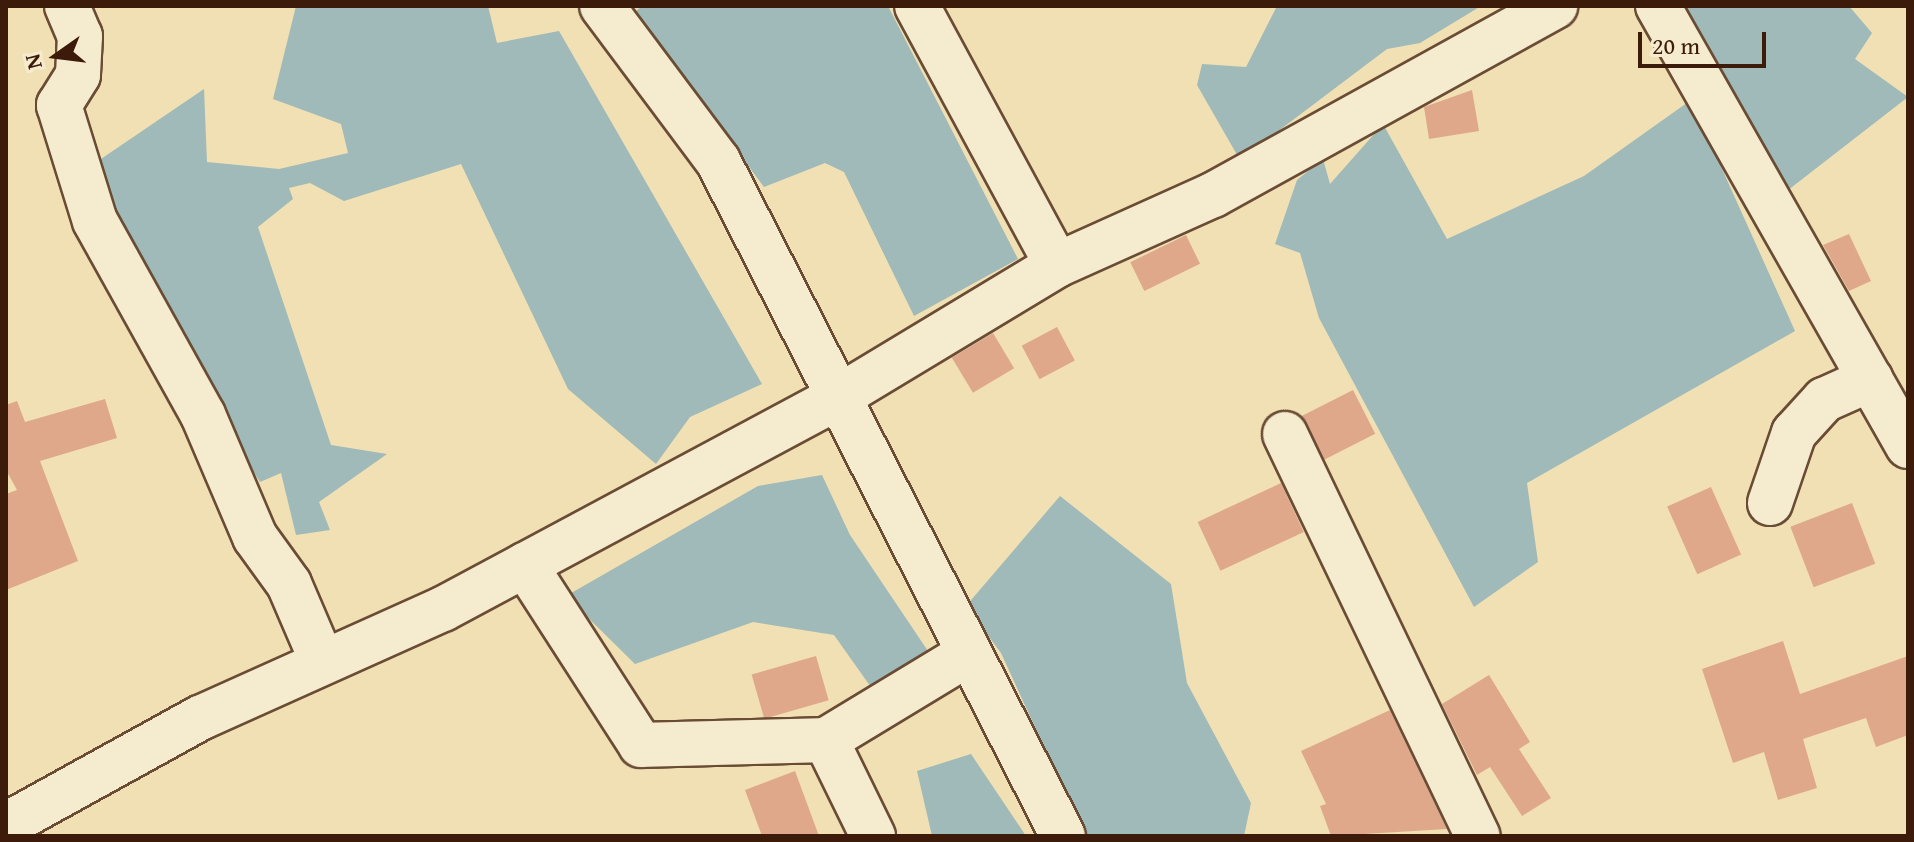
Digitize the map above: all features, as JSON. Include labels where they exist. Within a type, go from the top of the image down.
[{"type":"street","points":[[67,6],[80,36],[78,75],[59,105],[95,221],[203,415],[255,537],[289,584],[322,661]]},
{"type":"street","points":[[602,6],[718,161],[835,399],[1063,836]]},
{"type":"street","points":[[917,6],[1057,265]]},
{"type":"street","points":[[6,825],[200,718],[525,565],[835,399],[1057,265],[1213,195],[1555,6]]},
{"type":"street","points":[[1658,6],[1908,446]]},
{"type":"street","points":[[1770,503],[1794,433],[1824,400],[1871,379]]},
{"type":"street","points":[[1285,434],[1478,836]]},
{"type":"street","points":[[525,565],[641,745],[826,740],[968,654]]},
{"type":"street","points":[[826,740],[873,836]]},
{"type":"water","points":[[296,6],[488,6],[497,43],[559,31],[762,384],[690,417],[656,464],[568,389],[461,164],[344,201],[310,183],[289,188],[293,199],[258,227],[331,445],[387,454],[319,502],[330,530],[296,535],[281,473],[260,482],[95,221],[95,163],[204,89],[207,162],[279,169],[348,153],[341,124],[273,99]]},
{"type":"water","points":[[642,6],[888,6],[1018,259],[914,316],[844,172],[825,163],[764,187],[634,13]]},
{"type":"water","points":[[1277,6],[1481,6],[1420,43],[1387,49],[1240,160],[1197,85],[1202,64],[1246,67]]},
{"type":"water","points":[[1680,6],[1849,6],[1872,33],[1855,59],[1908,97],[1783,194]]},
{"type":"water","points":[[1691,100],[1795,331],[1527,483],[1538,562],[1474,607],[1319,318],[1300,253],[1275,244],[1297,180],[1323,159],[1330,184],[1383,124],[1447,239],[1584,176]]},
{"type":"water","points":[[822,475],[850,535],[932,657],[873,690],[834,635],[753,622],[635,664],[566,596],[758,486]]},
{"type":"water","points":[[1060,496],[1171,584],[1187,683],[1251,803],[1244,836],[1085,836],[1001,653],[966,606]]},
{"type":"water","points":[[971,754],[1026,836],[932,836],[917,771]]},
{"type":"building","points":[[1472,90],[1479,131],[1429,139],[1424,107]]},
{"type":"building","points":[[1849,234],[1871,281],[1849,291],[1823,245]]},
{"type":"building","points":[[1186,235],[1200,264],[1144,291],[1130,262]]},
{"type":"building","points":[[1057,327],[1075,361],[1040,379],[1022,346]]},
{"type":"building","points":[[993,333],[1014,368],[973,393],[952,358]]},
{"type":"building","points":[[1353,390],[1375,434],[1324,460],[1301,416]]},
{"type":"building","points":[[105,399],[117,438],[40,461],[78,561],[6,590],[6,494],[17,490],[6,470],[6,405],[17,401],[25,422]]},
{"type":"building","points":[[1281,483],[1304,532],[1220,571],[1198,522]]},
{"type":"building","points":[[1711,487],[1741,555],[1697,574],[1667,507]]},
{"type":"building","points":[[1852,503],[1875,564],[1814,587],[1790,527]]},
{"type":"building","points":[[1783,641],[1800,694],[1908,656],[1908,735],[1876,747],[1866,718],[1803,739],[1817,788],[1778,800],[1764,752],[1733,763],[1702,669]]},
{"type":"building","points":[[816,656],[829,700],[764,719],[752,674]]},
{"type":"building","points":[[1489,675],[1530,742],[1519,749],[1551,798],[1522,816],[1490,767],[1477,775],[1442,704]]},
{"type":"building","points":[[1390,710],[1447,829],[1331,836],[1320,806],[1326,804],[1301,751]]},
{"type":"building","points":[[795,771],[819,836],[762,836],[745,790]]}]
